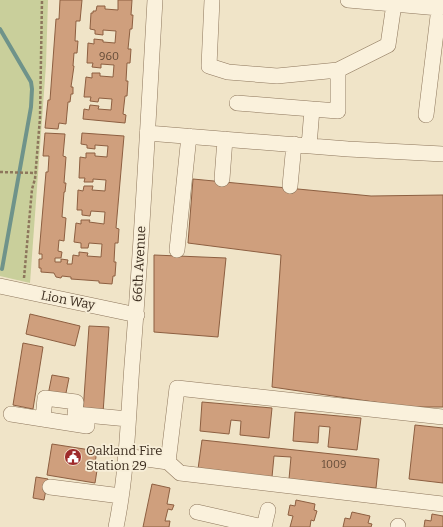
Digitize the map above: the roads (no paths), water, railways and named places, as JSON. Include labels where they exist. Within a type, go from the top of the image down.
[{"type":"street","name":"66th Avenue","points":[[116,527],[126,456],[155,0]]},
{"type":"street","points":[[212,0],[208,66],[228,72],[276,76],[338,70],[388,45],[394,4]]},
{"type":"street","points":[[348,0],[394,4],[440,4],[438,63],[426,115]]},
{"type":"street","points":[[237,103],[338,111],[338,70]]},
{"type":"street","points":[[309,146],[312,109]]},
{"type":"street","points":[[147,133],[309,146],[443,154]]},
{"type":"street","points":[[177,250],[189,136]]},
{"type":"street","points":[[222,179],[225,139]]},
{"type":"street","points":[[290,186],[294,144]]},
{"type":"street","name":"Lion Way","points":[[0,286],[136,315]]},
{"type":"street","points":[[168,462],[177,388],[443,417]]},
{"type":"street","points":[[43,419],[45,398],[76,402],[75,414],[128,419]]},
{"type":"street","points":[[11,414],[87,426]]},
{"type":"street","points":[[126,456],[168,462],[180,473],[443,504]]},
{"type":"street","points":[[50,487],[121,496]]},
{"type":"street","points":[[197,512],[263,527],[268,510]]},
{"type":"waterway","points":[[0,29],[31,82],[32,89],[31,107],[2,269]]},
{"type":"place","name":"Oakland Fire Station 29","points":[[73,457]]}]
